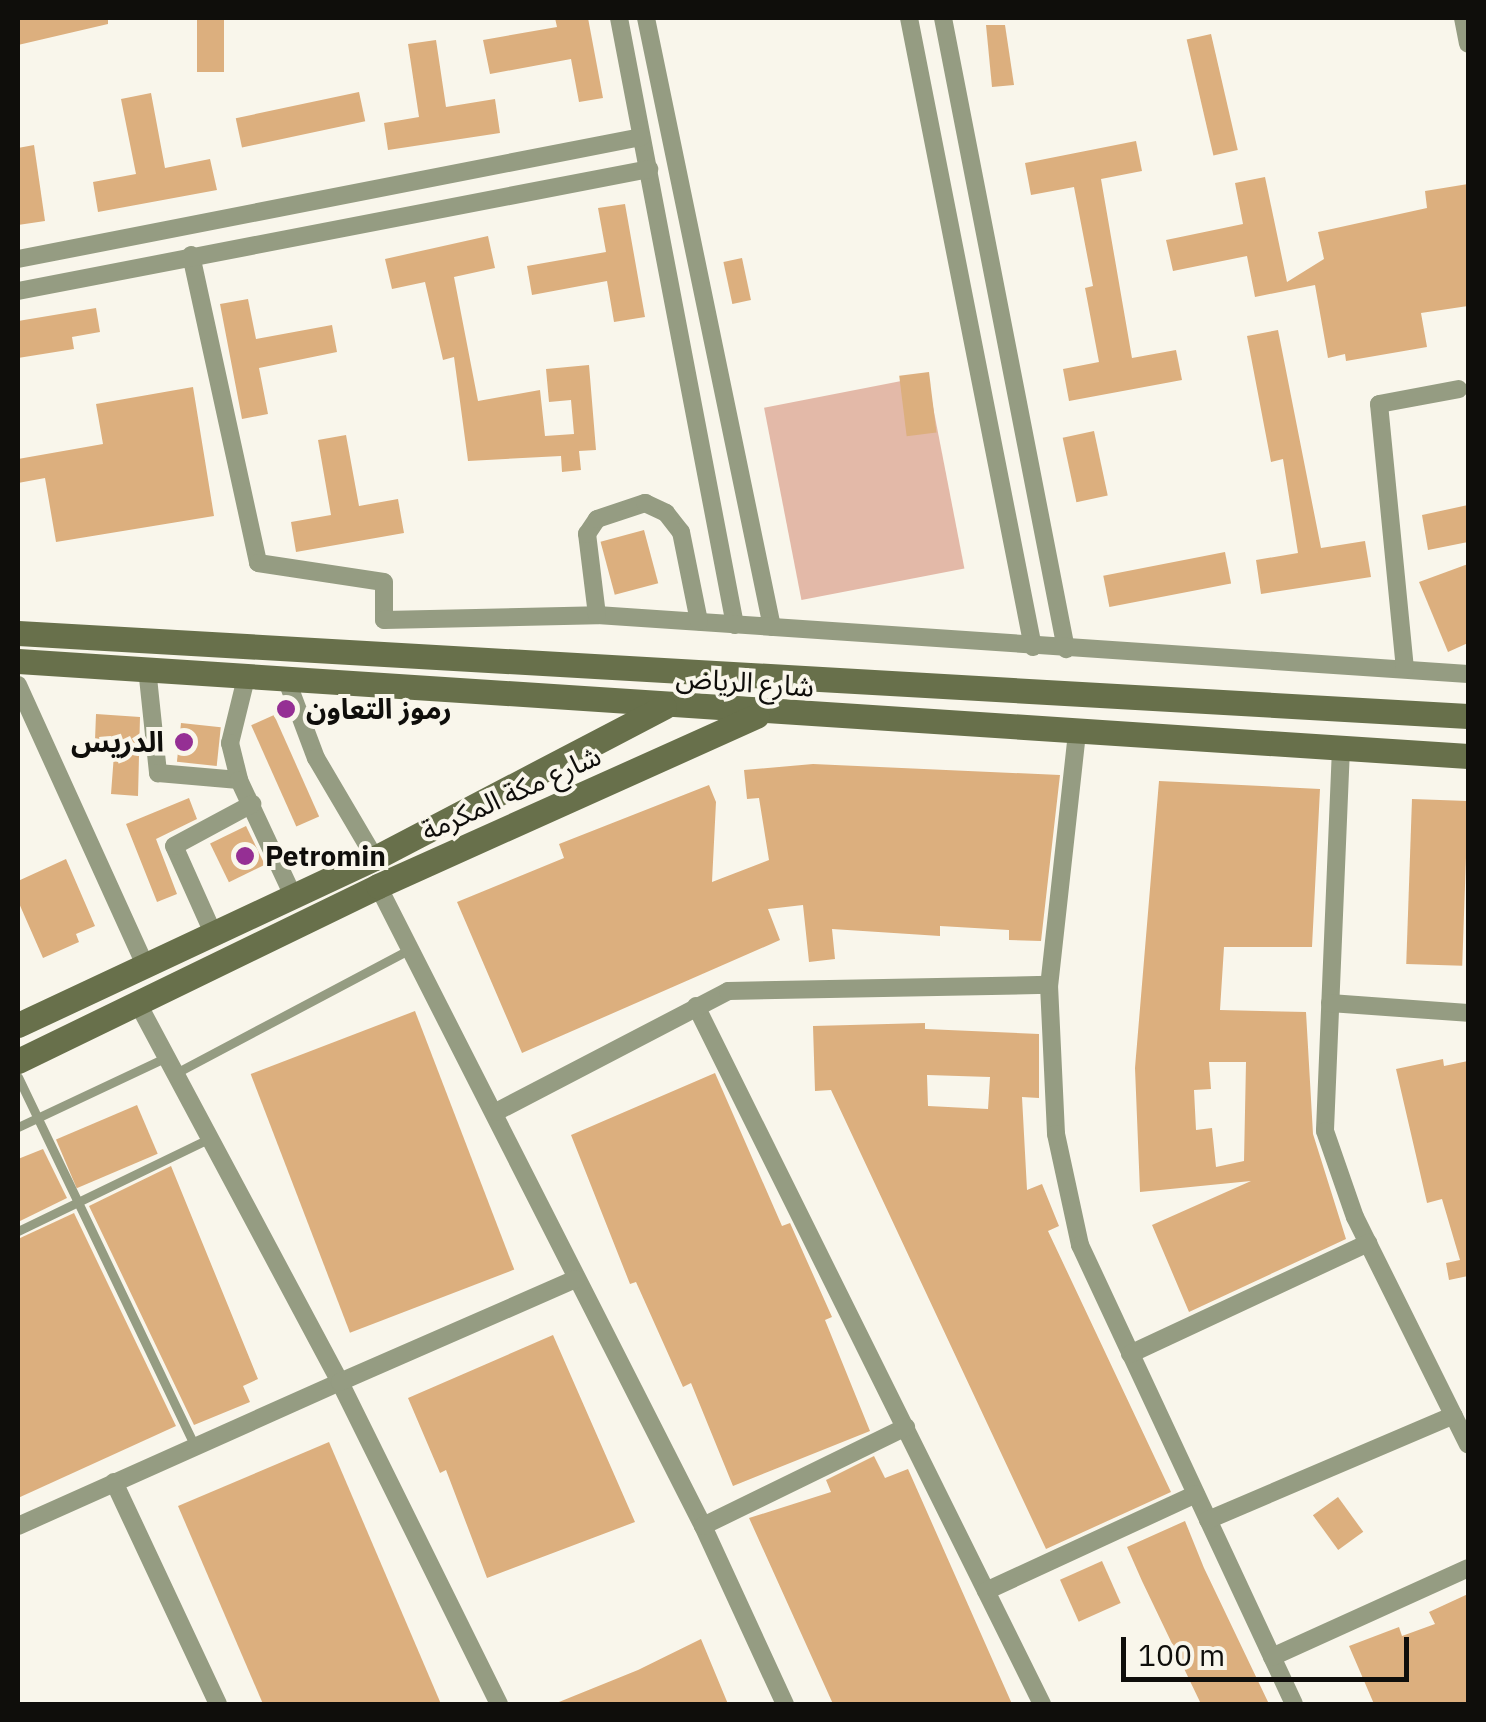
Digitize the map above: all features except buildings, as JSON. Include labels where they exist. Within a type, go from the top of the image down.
[{"type":"main road","name":"شارع الرياض","points":[[23,630],[432,659],[1468,716]]},
{"type":"main road","points":[[420,688],[434,674],[432,659]]},
{"type":"main road","name":"شارع الرياض","points":[[18,661],[762,714],[1468,756]]},
{"type":"main road","points":[[576,700],[590,720],[593,744]]},
{"type":"main road","name":"شارع مكة المكرمة","points":[[24,1022],[375,858],[664,707]]},
{"type":"main road","name":"شارع مكة المكرمة","points":[[18,1059],[139,1005],[378,886],[762,714]]},
{"type":"main road","points":[[18,1059],[33,1033],[24,1022]]},
{"type":"street","points":[[619,18],[735,625]]},
{"type":"street","points":[[646,18],[772,627]]},
{"type":"street","points":[[909,18],[1033,647]]},
{"type":"street","points":[[943,18],[1066,648]]},
{"type":"street","points":[[1463,18],[1468,44]]},
{"type":"street","points":[[18,260],[641,136]]},
{"type":"street","points":[[18,290],[649,169]]},
{"type":"street","points":[[191,255],[258,563],[384,582],[384,620],[597,616],[698,621],[1468,674]]},
{"type":"street","points":[[1404,669],[1379,404],[1459,389]]},
{"type":"street","points":[[597,616],[587,534],[596,519],[645,503],[666,513],[681,532],[698,621]]},
{"type":"street","points":[[147,668],[158,773],[239,780]]},
{"type":"street","points":[[246,678],[230,744],[239,780],[292,896]]},
{"type":"street","points":[[288,681],[316,758],[375,858]]},
{"type":"street","points":[[18,685],[145,965]]},
{"type":"street","points":[[1078,733],[1050,984],[1056,1134],[1080,1246],[1294,1704]]},
{"type":"street","points":[[1340,748],[1325,1132],[1368,1244],[1468,1445]]},
{"type":"street","points":[[213,933],[174,846],[252,804]]},
{"type":"street","points":[[378,886],[704,1526],[785,1704]]},
{"type":"street","points":[[496,1112],[728,991],[1050,984]]},
{"type":"street","points":[[1330,1003],[1468,1013]]},
{"type":"street","points":[[139,1005],[340,1382],[499,1704]]},
{"type":"street","points":[[696,1006],[1042,1704]]},
{"type":"street","points":[[1130,1354],[1368,1244]]},
{"type":"street","points":[[18,1526],[576,1279]]},
{"type":"street","points":[[1208,1520],[1454,1415]]},
{"type":"street","points":[[704,1526],[906,1428]]},
{"type":"street","points":[[114,1482],[218,1704]]},
{"type":"street","points":[[986,1592],[1196,1494]]},
{"type":"street","points":[[1272,1657],[1468,1568]]},
{"type":"lane","points":[[18,1127],[171,1065],[410,949]]},
{"type":"lane","points":[[18,1077],[42,1116],[196,1448]]},
{"type":"lane","points":[[18,1231],[210,1138]]},
{"type":"shaded area","points":[[927,376],[964,568],[801,600],[764,408]]},
{"type":"place","name":"رموز التعاون","points":[[286,709]]},
{"type":"place","name":"الدريس","points":[[184,742]]},
{"type":"place","name":"Petromin","points":[[245,856]]}]
